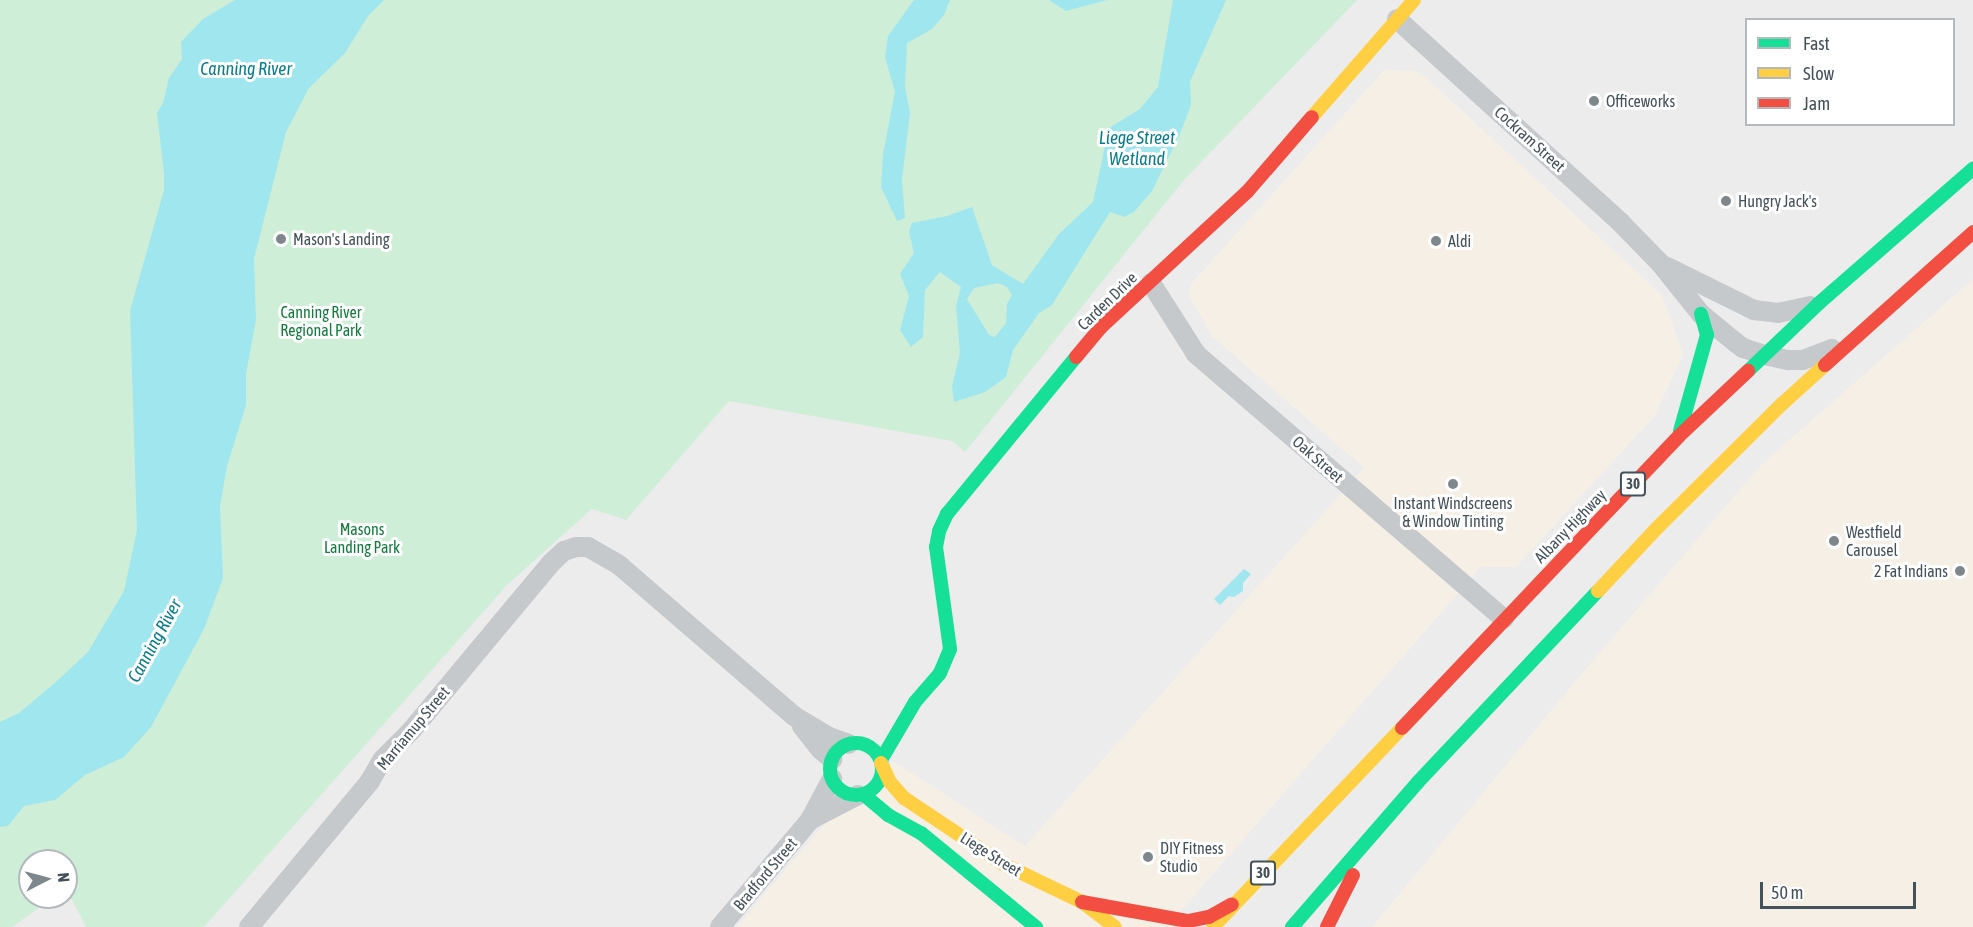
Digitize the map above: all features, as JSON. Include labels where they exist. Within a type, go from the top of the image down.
[{"type":"main road","name":"Carden Drive","points":[[881,762],[915,702],[940,673],[950,649],[950,635],[936,547],[946,514],[1101,327],[1247,192],[1414,0]]},
{"type":"main road","name":"Albany Highway","points":[[1213,927],[1679,436],[1818,304],[1973,169]]},
{"type":"main road","points":[[1292,927],[1472,724],[1657,528],[1847,343],[1973,232]]},
{"type":"main road","points":[[1679,436],[1707,335],[1701,314]]},
{"type":"main road","name":"Carden Drive","points":[[885,722],[915,702]]},
{"type":"main road","points":[[832,779],[832,759],[839,749],[861,741]]},
{"type":"main road","name":"Liege Street","points":[[861,741],[874,750],[890,783],[904,798],[1003,864],[1082,902],[1115,927]]},
{"type":"main road","points":[[861,794],[874,787],[881,776],[881,762]]},
{"type":"main road","name":"Liege Street","points":[[832,779],[839,788],[861,794],[888,815],[921,833],[1036,927]]},
{"type":"main road","points":[[1327,927],[1372,835]]},
{"type":"main road","points":[[1082,902],[1188,921],[1209,916],[1237,901]]},
{"type":"street","name":"Cockram Street","points":[[1397,19],[1575,180],[1660,262],[1701,314],[1743,348],[1788,360],[1803,360],[1847,343]]},
{"type":"street","name":"Cockram Street","points":[[1660,262],[1729,300],[1754,310],[1778,313],[1818,304]]},
{"type":"street","name":"Oak Street","points":[[1151,283],[1196,354],[1504,619]]},
{"type":"street","name":"Marriamup Street","points":[[249,927],[370,781],[382,760],[411,731],[550,564],[564,551],[576,547],[588,547]]},
{"type":"street","name":"Liege Street","points":[[588,547],[619,565],[794,716],[829,737],[861,741]]},
{"type":"street","name":"Liege Street","points":[[794,716],[832,759]]},
{"type":"street","name":"Bradford Street","points":[[720,927],[810,820],[832,779]]},
{"type":"street","name":"Bradford Street","points":[[810,820],[861,794]]},
{"type":"shaded area","points":[[1385,69],[1420,72],[1662,295],[1683,354],[1655,416],[1516,567],[1481,567],[1167,927],[737,927],[819,830],[893,761],[1025,846],[1364,468],[1213,337],[1189,297],[1191,284]]},
{"type":"shaded area","name":"Westfield Carousel","points":[[1973,279],[1973,927],[1372,927],[1579,677],[1761,465]]},
{"type":"green space","name":"Canning River Regional Park","points":[[0,0],[1357,0],[1184,180],[965,452],[952,441],[729,401],[626,520],[592,509],[508,584],[204,927],[86,927],[77,909],[78,849],[18,849],[18,909],[37,909],[12,927],[0,927]]},
{"type":"water","name":"Canning River","points":[[235,0],[384,0],[368,16],[345,53],[309,88],[286,132],[254,259],[256,320],[246,374],[246,405],[227,466],[220,506],[223,578],[204,629],[151,727],[124,757],[85,775],[55,800],[24,806],[8,826],[0,827],[0,722],[19,713],[88,652],[124,591],[137,530],[130,311],[164,190],[157,113],[163,103],[169,78],[182,59],[181,42],[203,19]]},
{"type":"water","points":[[914,0],[950,0],[944,15],[932,29],[907,43],[905,87],[910,113],[902,179],[905,218],[897,221],[881,187],[883,154],[895,92],[885,57],[888,36]]},
{"type":"water","points":[[1049,0],[1107,0],[1066,11]]},
{"type":"water","name":"Liege Street Wetland","points":[[1173,0],[1226,0],[1190,82],[1191,105],[1180,134],[1152,191],[1134,212],[1124,217],[1110,212],[1052,305],[1039,313],[1013,350],[1006,377],[985,392],[954,402],[952,386],[960,353],[956,306],[961,287],[940,272],[925,290],[923,337],[911,347],[900,330],[909,296],[900,274],[914,253],[909,232],[912,223],[947,216],[972,207],[992,265],[1023,284],[1059,234],[1093,202],[1109,128],[1140,109],[1158,87]],"holes":[[[998,283],[1007,287],[1012,295],[1007,304],[1006,323],[995,337],[989,335],[967,299],[974,288]]]},
{"type":"water","points":[[1244,569],[1251,574],[1243,583],[1243,591],[1234,597],[1229,596],[1220,605],[1214,599]]},
{"type":"traffic: fast","points":[[1748,371],[1818,304],[1973,169]]},
{"type":"traffic: fast","points":[[1680,431],[1707,335],[1701,314]]},
{"type":"traffic: fast","points":[[881,760],[915,702],[940,673],[950,649],[936,547],[939,531],[947,514],[1076,357]]},
{"type":"traffic: fast","points":[[1292,927],[1418,782],[1598,591]]},
{"type":"traffic: fast","points":[[856,743],[866,745],[874,751],[880,759],[882,769],[880,779],[874,787],[866,793],[856,795],[846,793],[838,787],[832,779],[830,769],[832,759],[838,751],[846,745],[856,743]]},
{"type":"traffic: fast","points":[[863,794],[888,815],[921,833],[1036,927]]},
{"type":"traffic: slow","points":[[1312,117],[1414,0]]},
{"type":"traffic: slow","points":[[1598,591],[1657,528],[1782,404],[1825,365]]},
{"type":"traffic: slow","points":[[1213,927],[1402,728]]},
{"type":"traffic: slow","points":[[881,763],[890,782],[904,798],[1003,864],[1082,902],[1115,927]]},
{"type":"traffic: jam","points":[[1076,357],[1101,327],[1247,192],[1312,117]]},
{"type":"traffic: jam","points":[[1825,365],[1973,232]]},
{"type":"traffic: jam","points":[[1402,728],[1679,436],[1748,371]]},
{"type":"traffic: jam","points":[[1327,927],[1353,875]]},
{"type":"traffic: jam","points":[[1082,902],[1188,921],[1209,917],[1232,904]]},
{"type":"place","name":"Officeworks","points":[[1594,101]]},
{"type":"place","name":"Hungry Jack's","points":[[1726,201]]},
{"type":"place","name":"Mason's Landing","points":[[281,239]]},
{"type":"place","name":"Aldi","points":[[1436,241]]},
{"type":"place","name":"Instant Windscreens & Window Tinting","points":[[1453,484]]},
{"type":"place","name":"Westfield Carousel","points":[[1834,541]]},
{"type":"place","name":"2 Fat Indians","points":[[1960,571]]},
{"type":"place","name":"DIY Fitness Studio","points":[[1148,857]]},
{"type":"park label","name":"Masons Landing Park","points":[[362,538]]}]
